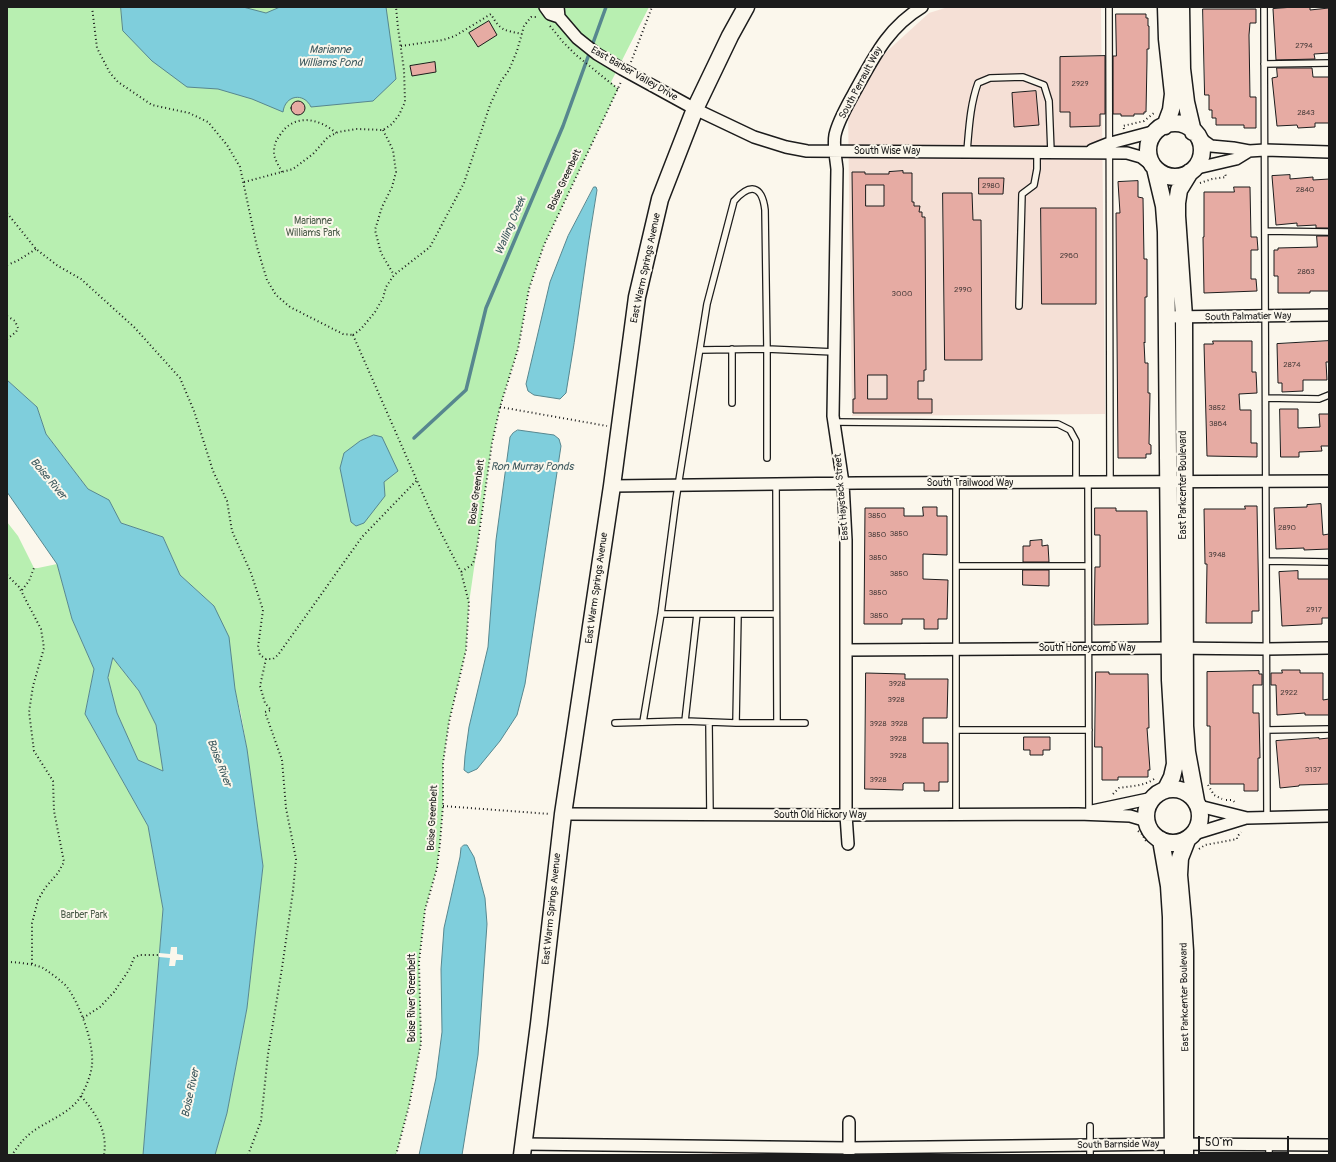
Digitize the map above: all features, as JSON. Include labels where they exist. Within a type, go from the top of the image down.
[{"type":"street","name":"East Warm Springs Avenue","points":[[730,36],[741,7]]},
{"type":"street","name":"East Warm Springs Avenue","points":[[523,1150],[563,814],[612,486],[637,297],[660,199],[696,109],[730,36],[746,7]]},
{"type":"street","name":"South Perrault Way","points":[[835,151],[835,135],[844,112],[874,56],[883,42],[897,26],[912,13],[922,7]]},
{"type":"street","points":[[1166,7],[1167,40],[1173,94],[1171,110],[1160,128],[1152,136],[1148,149],[1151,162],[1159,172],[1171,177],[1193,176],[1236,159],[1249,151]]},
{"type":"street","points":[[1181,7],[1182,69],[1186,102],[1195,134],[1200,143],[1201,151],[1200,160],[1193,176]]},
{"type":"street","name":"East Barber Valley Drive","points":[[542,12],[550,14],[558,12],[577,38],[587,47],[622,69],[696,109]]},
{"type":"street","name":"South Wise Way","points":[[696,109],[754,137],[779,145],[807,151],[1087,152],[1110,148],[1160,128]]},
{"type":"street","points":[[1160,128],[1178,124],[1185,126],[1212,146],[1249,151],[1329,152]]},
{"type":"street","name":"South Wise Way","points":[[1110,148],[1141,157],[1155,168]]},
{"type":"street","name":"East Haystack Street","points":[[835,151],[837,169],[834,422],[843,483],[846,540],[846,815],[848,844]]},
{"type":"street","name":"East Parkcenter Boulevard","points":[[1155,168],[1166,221],[1167,317],[1176,483],[1177,648],[1187,752],[1198,804]]},
{"type":"street","name":"East Parkcenter Boulevard","points":[[1176,483],[1184,317],[1177,203],[1179,190],[1193,176]]},
{"type":"street","name":"South Palmatier Way","points":[[1167,317],[1329,315]]},
{"type":"street","name":"South Trailwood Way","points":[[612,486],[843,483],[1176,483],[1329,481]]},
{"type":"street","name":"East Parkcenter Boulevard","points":[[1159,788],[1172,777],[1175,764],[1170,680],[1177,648]]},
{"type":"street","name":"South Honeycomb Way","points":[[846,650],[1329,648]]},
{"type":"street","points":[[1247,818],[1193,842],[1154,842],[1154,835],[1149,829],[1142,825],[1148,804],[1159,788],[1180,789],[1187,792],[1198,804],[1247,818],[1329,816]]},
{"type":"street","name":"South Old Hickory Way","points":[[1078,814],[1089,812],[1159,788]]},
{"type":"street","points":[[1193,842],[1200,821],[1198,804]]},
{"type":"street","name":"South Old Hickory Way","points":[[563,814],[1078,814],[1130,816],[1142,825]]},
{"type":"street","name":"East Parkcenter Boulevard","points":[[1154,842],[1169,886],[1179,1150]]},
{"type":"street","name":"East Parkcenter Boulevard","points":[[1179,1150],[1184,951],[1179,875],[1180,858],[1193,842]]},
{"type":"street","points":[[849,1122],[849,1152]]},
{"type":"street","name":"South Barnside Way","points":[[523,1150],[849,1152],[1269,1150],[1329,1145]]},
{"type":"lane","points":[[1109,7],[1110,483]]},
{"type":"lane","points":[[1264,7],[1267,818]]},
{"type":"lane","points":[[1264,64],[1329,63]]},
{"type":"lane","points":[[967,151],[971,111],[974,93],[978,83],[990,78],[1023,77],[1044,84],[1049,101],[1051,152]]},
{"type":"lane","points":[[1019,306],[1022,194],[1034,185],[1037,169],[1037,152]]},
{"type":"lane","points":[[643,722],[661,614],[678,485],[707,304],[734,201],[740,194],[748,190],[760,192],[764,200],[767,349],[767,458]]},
{"type":"lane","points":[[1265,231],[1329,232]]},
{"type":"lane","points":[[732,349],[732,403]]},
{"type":"lane","points":[[700,350],[767,349],[834,352]]},
{"type":"lane","points":[[1266,398],[1319,399],[1329,395]]},
{"type":"lane","points":[[834,422],[1058,424],[1070,430],[1076,441],[1076,483]]},
{"type":"lane","points":[[956,483],[956,815]]},
{"type":"lane","points":[[1088,483],[1089,812]]},
{"type":"lane","points":[[776,484],[777,723]]},
{"type":"lane","points":[[1266,562],[1329,562]]},
{"type":"lane","points":[[956,566],[1088,566]]},
{"type":"lane","points":[[661,614],[776,614]]},
{"type":"lane","points":[[685,721],[697,614]]},
{"type":"lane","points":[[736,723],[738,614]]},
{"type":"lane","points":[[615,723],[685,721],[709,723],[805,723]]},
{"type":"lane","points":[[709,723],[710,815]]},
{"type":"lane","points":[[1267,730],[1329,729]]},
{"type":"lane","points":[[956,730],[1089,730]]},
{"type":"lane","points":[[1090,1126],[1090,1150]]},
{"type":"path","points":[[92,7],[97,48],[110,73],[126,88],[152,105],[189,113],[208,122],[227,145],[240,167],[257,247],[267,280],[276,295],[290,307],[343,334],[353,335],[361,329],[375,312],[383,298],[386,287],[394,275],[430,247],[464,183],[490,104],[501,81],[509,70],[517,51],[524,26],[531,17],[542,12]]},
{"type":"path","points":[[244,182],[293,169],[313,154],[328,137],[336,133],[356,129],[383,130],[392,124],[399,115],[405,102],[404,70],[396,7]]},
{"type":"path","points":[[633,57],[652,7]]},
{"type":"path","points":[[400,46],[443,40],[455,36],[491,14],[497,25],[503,30],[522,34]]},
{"type":"path","name":"Boise Greenbelt","points":[[425,910],[437,868],[443,806],[443,762],[449,722],[466,650],[469,603],[461,572],[473,564],[478,548],[492,443],[500,407],[518,349],[529,289],[544,245],[619,87],[610,81]]},
{"type":"path","points":[[1123,126],[1144,121],[1154,114],[1157,107]]},
{"type":"path","points":[[282,172],[276,161],[274,152],[275,143],[288,125],[298,120],[308,119],[328,126],[336,133]]},
{"type":"path","points":[[383,130],[393,150],[396,172],[392,187],[382,207],[375,230],[381,253],[394,275]]},
{"type":"path","points":[[1193,176],[1212,179],[1226,177]]},
{"type":"path","points":[[7,213],[36,249],[58,266],[81,279],[134,327],[180,378],[194,411],[214,471],[227,501],[232,531],[251,572],[264,610],[258,647],[260,655],[266,659],[273,659],[278,655],[362,538],[417,480]]},
{"type":"path","points":[[7,265],[17,261],[36,249]]},
{"type":"path","points":[[7,316],[15,321],[18,328],[16,332],[7,340]]},
{"type":"path","points":[[353,335],[417,480],[461,572]]},
{"type":"path","points":[[500,407],[620,429]]},
{"type":"path","points":[[22,590],[29,581],[34,568]]},
{"type":"path","points":[[7,575],[20,586],[41,629],[44,648],[33,686],[29,712],[34,751],[53,781],[54,811],[64,862],[58,873],[45,888],[38,900],[32,923],[32,966]]},
{"type":"path","points":[[248,1155],[261,1121],[268,1054],[293,891],[296,860],[286,808],[282,760],[265,712],[271,710],[265,703],[260,686],[266,659]]},
{"type":"path","points":[[1119,788],[1150,782],[1159,788]]},
{"type":"path","points":[[1208,782],[1214,795],[1226,800],[1232,800]]},
{"type":"path","points":[[443,806],[563,814]]},
{"type":"path","points":[[1142,825],[1142,834],[1154,842]]},
{"type":"path","points":[[1193,842],[1200,848],[1205,845],[1238,839]]},
{"type":"path","name":"Boise River Greenbelt","points":[[396,1155],[409,1106],[421,1043],[419,962],[425,910]]},
{"type":"path","points":[[83,1018],[100,1007],[114,992],[129,970],[134,958],[139,955],[159,955]]},
{"type":"path","points":[[7,962],[43,968],[66,986],[83,1018],[89,1034],[92,1059],[90,1075],[81,1096],[76,1102],[53,1120],[33,1131],[22,1140],[12,1155]]},
{"type":"path","points":[[81,1096],[91,1108],[104,1133],[106,1145],[104,1155]]},
{"type":"shaded area","points":[[948,7],[1101,7],[1105,414],[852,416],[848,109],[884,54],[929,13]]},
{"type":"shaded area","points":[[712,1151],[832,1151],[832,1155],[712,1155]]},
{"type":"green space","name":"Marianne Williams Park","points":[[7,7],[649,7],[611,82],[618,89],[544,245],[529,289],[518,349],[500,407],[492,443],[469,603],[466,650],[449,722],[443,763],[443,806],[437,868],[425,910],[419,962],[421,1043],[409,1106],[396,1155],[215,1155],[227,1113],[247,1008],[263,866],[241,714],[214,606],[180,575],[163,537],[121,523],[109,501],[88,489],[46,434],[37,407],[7,380]]},
{"type":"green space","name":"Barber Park","points":[[7,522],[18,536],[34,568],[57,564],[72,619],[94,669],[85,714],[148,826],[163,909],[143,1155],[7,1155]]},
{"type":"green space","points":[[113,658],[139,691],[156,725],[163,771],[138,760],[117,713],[108,678]]},
{"type":"water","name":"Marianne Williams Pond","points":[[121,7],[243,7],[266,13],[280,7],[386,7],[396,79],[373,101],[311,107],[304,99],[295,98],[287,102],[284,106],[283,112],[252,99],[218,89],[187,87],[152,61],[123,31]]},
{"type":"water","points":[[594,187],[596,187],[597,190],[566,393],[560,399],[534,395],[528,391],[526,384],[550,282],[568,236]]},
{"type":"water","name":"Boise River","points":[[7,380],[37,407],[46,434],[88,489],[109,500],[121,523],[163,537],[180,575],[214,606],[229,637],[235,689],[247,749],[263,866],[247,1008],[227,1113],[215,1155],[143,1155],[163,909],[148,826],[85,714],[94,669],[72,619],[57,564],[7,492]],"holes":[[[113,658],[139,691],[156,725],[163,771],[138,760],[117,713],[108,678]]]},
{"type":"water","name":"Ron Murray Ponds","points":[[518,430],[554,435],[559,439],[561,446],[525,684],[517,715],[500,741],[477,769],[468,773],[464,770],[465,756],[469,727],[488,647],[496,540],[510,437]]},
{"type":"water","points":[[374,435],[382,437],[398,471],[384,482],[385,496],[364,523],[356,526],[351,522],[340,468],[344,453],[360,441]]},
{"type":"water","points":[[464,845],[467,845],[474,857],[485,898],[487,924],[478,1055],[462,1155],[419,1155],[436,1078],[442,1032],[441,969],[444,928],[461,848]]},
{"type":"pier","points":[[171,947],[177,947],[177,954],[183,955],[183,960],[176,960],[175,966],[169,966],[170,958],[159,957],[159,953],[170,954]]},
{"type":"building","points":[[1310,7],[1310,10],[1329,8],[1329,53],[1314,54],[1315,59],[1276,60],[1273,9]]},
{"type":"building","points":[[1203,9],[1256,9],[1256,23],[1250,23],[1249,35],[1250,97],[1256,97],[1256,128],[1244,128],[1244,125],[1216,125],[1216,118],[1212,118],[1212,110],[1209,110],[1209,95],[1205,95]]},
{"type":"building","points":[[1116,14],[1146,14],[1146,18],[1148,18],[1149,49],[1147,49],[1146,112],[1144,112],[1144,114],[1121,116],[1121,114],[1113,114],[1113,56],[1116,56]]},
{"type":"building","points":[[489,21],[497,35],[478,47],[469,33]]},
{"type":"building","points":[[1105,56],[1105,114],[1100,114],[1100,126],[1070,127],[1070,112],[1060,112],[1060,57]]},
{"type":"building","points":[[435,62],[436,72],[412,76],[410,66]]},
{"type":"building","points":[[1277,68],[1312,68],[1313,77],[1329,77],[1329,123],[1315,123],[1315,127],[1298,128],[1297,125],[1277,126],[1272,78],[1277,77]]},
{"type":"building","points":[[1036,91],[1039,125],[1014,127],[1012,93]]},
{"type":"building","points":[[295,101],[301,101],[305,105],[305,111],[301,115],[295,115],[291,111],[291,105]]},
{"type":"building","points":[[903,171],[903,173],[912,173],[912,202],[914,202],[914,206],[920,206],[919,212],[922,212],[922,217],[925,217],[926,370],[924,370],[924,381],[918,381],[918,399],[932,399],[932,413],[853,413],[853,399],[855,399],[852,172],[865,172],[865,174],[889,174],[889,172]],"holes":[[[866,185],[884,185],[884,206],[866,206]],[[868,375],[887,375],[887,399],[868,399]]]},
{"type":"building","points":[[1290,175],[1290,179],[1313,177],[1313,180],[1329,179],[1329,228],[1316,228],[1316,225],[1297,226],[1297,223],[1276,225],[1272,176]]},
{"type":"building","points":[[979,178],[1004,178],[1003,194],[979,194]]},
{"type":"building","points":[[1138,181],[1138,197],[1143,198],[1144,259],[1147,259],[1145,343],[1144,342],[1145,363],[1148,363],[1148,393],[1150,393],[1149,444],[1151,445],[1151,454],[1146,454],[1146,458],[1118,458],[1116,213],[1120,213],[1118,182]]},
{"type":"building","points":[[1234,187],[1250,187],[1251,237],[1257,237],[1258,250],[1251,250],[1251,279],[1256,279],[1257,291],[1204,293],[1204,192],[1234,192]]},
{"type":"building","points":[[943,193],[972,193],[973,220],[981,220],[982,360],[945,360]]},
{"type":"building","points":[[1041,208],[1096,208],[1096,304],[1042,304]]},
{"type":"building","points":[[1317,236],[1329,236],[1329,291],[1310,291],[1310,293],[1278,293],[1278,276],[1274,276],[1274,250],[1278,250],[1278,248],[1317,247]]},
{"type":"building","points":[[1213,341],[1252,341],[1252,372],[1256,372],[1257,393],[1239,394],[1240,410],[1251,410],[1251,443],[1257,443],[1257,457],[1207,456],[1204,344],[1213,344]]},
{"type":"building","points":[[1329,341],[1329,362],[1326,362],[1327,380],[1303,380],[1303,391],[1282,392],[1282,383],[1278,383],[1277,344]]},
{"type":"building","points":[[1280,409],[1298,409],[1298,428],[1320,427],[1319,414],[1329,414],[1329,446],[1321,446],[1322,451],[1299,452],[1299,457],[1281,457]]},
{"type":"building","points":[[1321,504],[1323,535],[1329,534],[1329,549],[1276,549],[1274,508],[1307,507],[1307,505]]},
{"type":"building","points":[[1245,506],[1257,506],[1259,611],[1252,611],[1252,623],[1206,623],[1207,564],[1205,564],[1204,509],[1245,509]]},
{"type":"building","points":[[923,507],[937,507],[937,516],[947,516],[947,555],[923,554],[923,579],[948,580],[947,619],[938,619],[938,629],[924,629],[924,619],[902,619],[902,624],[864,624],[865,508],[904,508],[904,516],[923,516]]},
{"type":"building","points":[[1095,508],[1116,508],[1116,511],[1147,511],[1148,624],[1094,625],[1095,567],[1100,567],[1100,535],[1095,535]]},
{"type":"building","points":[[1042,540],[1042,546],[1048,545],[1049,562],[1023,562],[1023,546],[1030,546],[1030,541]]},
{"type":"building","points":[[1023,570],[1049,570],[1049,586],[1023,585]]},
{"type":"building","points":[[1298,571],[1298,579],[1329,579],[1329,618],[1322,618],[1322,624],[1282,626],[1279,572]]},
{"type":"building","points":[[1282,670],[1300,670],[1300,673],[1323,673],[1323,700],[1329,699],[1329,715],[1305,715],[1305,713],[1277,715],[1276,685],[1271,685],[1271,673],[1282,673]]},
{"type":"building","points":[[1259,671],[1259,674],[1262,674],[1262,685],[1253,685],[1253,713],[1259,713],[1260,758],[1258,758],[1258,791],[1244,791],[1244,784],[1210,784],[1210,726],[1207,726],[1207,672]]},
{"type":"building","points":[[1096,672],[1109,672],[1109,674],[1148,674],[1149,728],[1147,728],[1150,770],[1148,770],[1148,777],[1118,777],[1118,780],[1102,780],[1102,747],[1095,747]]},
{"type":"building","points":[[866,673],[905,674],[905,679],[948,679],[947,718],[923,718],[923,743],[948,743],[948,782],[939,782],[939,791],[924,791],[924,783],[904,783],[903,790],[865,789]]},
{"type":"building","points":[[1024,737],[1050,737],[1050,750],[1043,750],[1043,755],[1030,755],[1030,750],[1024,750]]},
{"type":"building","points":[[1329,738],[1329,784],[1299,785],[1280,788],[1276,741]]},
{"type":"waterway","name":"Walling Creek","points":[[414,438],[466,390],[486,308],[563,126],[606,7]]}]
